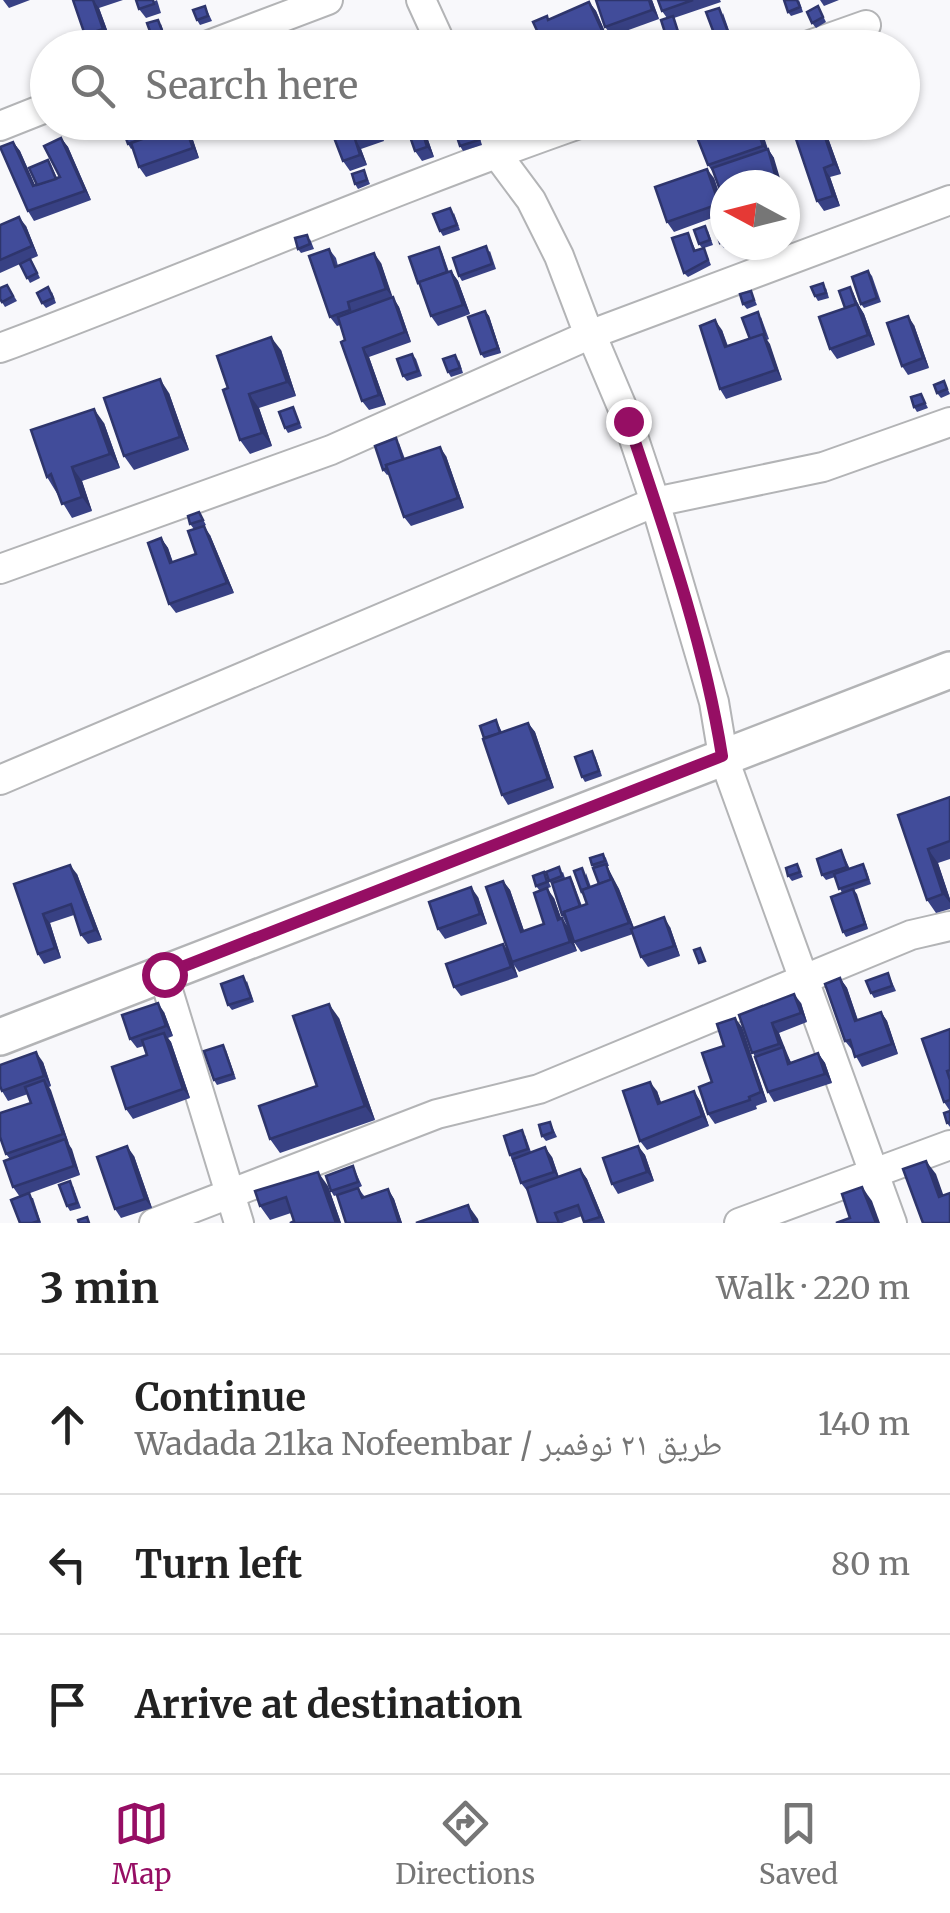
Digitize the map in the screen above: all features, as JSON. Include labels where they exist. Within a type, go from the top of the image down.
[{"type":"street","points":[[249,30],[328,0]]},
{"type":"street","points":[[422,0],[435,30]]},
{"type":"street","points":[[852,30],[866,25]]},
{"type":"street","points":[[0,126],[30,114]]},
{"type":"street","points":[[491,140],[496,153],[532,200],[628,421],[709,684],[722,756],[892,1223]]},
{"type":"street","points":[[0,348],[122,303],[312,223],[533,140]]},
{"type":"street","points":[[0,569],[332,450],[588,335],[950,200]]},
{"type":"street","points":[[0,780],[655,502],[823,467],[950,422]]},
{"type":"street","points":[[0,1037],[950,670]]},
{"type":"street","points":[[154,1223],[437,1114],[540,1088],[911,935],[950,926]]},
{"type":"street","points":[[164,974],[228,1194],[240,1223]]},
{"type":"street","points":[[739,1223],[950,1144]]},
{"type":"building","points":[[73,0],[93,0],[103,29],[83,30]]},
{"type":"building","points":[[136,0],[153,0],[154,4],[139,9]]},
{"type":"building","points":[[596,0],[649,0],[652,10],[605,27]]},
{"type":"building","points":[[658,0],[693,0],[662,11]]},
{"type":"building","points":[[784,0],[797,0],[800,7],[788,12]]},
{"type":"building","points":[[589,2],[602,30],[537,30],[533,22],[547,16],[548,20]]},
{"type":"building","points":[[205,6],[208,16],[197,20],[193,10]]},
{"type":"building","points":[[818,6],[823,17],[812,23],[807,12]]},
{"type":"building","points":[[719,8],[727,30],[713,30],[706,12]]},
{"type":"building","points":[[673,16],[677,30],[664,30],[661,20]]},
{"type":"building","points":[[158,20],[162,30],[150,30],[147,23]]},
{"type":"building","points":[[62,140],[85,191],[28,211],[0,147],[13,142],[33,186],[60,177],[44,146]]},
{"type":"building","points":[[190,140],[193,148],[139,167],[131,143]]},
{"type":"building","points":[[335,140],[355,140],[360,155],[343,161]]},
{"type":"building","points":[[411,140],[425,140],[427,147],[415,151]]},
{"type":"building","points":[[458,140],[479,140],[460,146]]},
{"type":"building","points":[[698,140],[761,140],[763,146],[708,165]]},
{"type":"building","points":[[796,140],[826,140],[834,164],[824,168],[833,196],[817,201]]},
{"type":"building","points":[[768,149],[774,170],[713,170]]},
{"type":"building","points":[[48,160],[56,179],[37,185],[29,168]]},
{"type":"building","points":[[707,169],[710,207],[667,222],[655,187]]},
{"type":"building","points":[[364,170],[367,180],[355,184],[352,174]]},
{"type":"building","points":[[450,208],[457,225],[440,231],[433,214]]},
{"type":"building","points":[[19,217],[32,246],[0,260],[0,225]]},
{"type":"building","points":[[705,226],[710,240],[699,244],[694,230]]},
{"type":"building","points":[[688,233],[694,251],[704,248],[708,260],[684,273],[672,238]]},
{"type":"building","points":[[307,235],[310,244],[298,249],[295,238]]},
{"type":"building","points":[[486,246],[492,264],[459,276],[453,258]]},
{"type":"building","points":[[439,247],[447,272],[418,283],[409,257]]},
{"type":"building","points":[[329,249],[335,267],[374,253],[386,289],[348,302],[350,310],[330,317],[309,256]]},
{"type":"building","points":[[30,259],[37,273],[27,278],[20,264]]},
{"type":"building","points":[[451,271],[463,305],[431,316],[419,282]]},
{"type":"building","points":[[868,271],[877,298],[861,304],[852,277]]},
{"type":"building","points":[[823,283],[826,293],[815,296],[811,287]]},
{"type":"building","points":[[7,285],[13,296],[2,302],[0,288]]},
{"type":"building","points":[[48,287],[53,298],[42,303],[37,293]]},
{"type":"building","points":[[850,287],[856,304],[845,308],[839,291]]},
{"type":"building","points":[[751,291],[754,300],[743,304],[740,294]]},
{"type":"building","points":[[393,297],[405,332],[363,348],[379,395],[362,401],[341,342],[345,340],[338,317]]},
{"type":"building","points":[[857,304],[868,335],[830,349],[819,317]]},
{"type":"building","points":[[485,311],[498,348],[481,354],[468,317]]},
{"type":"building","points":[[758,312],[765,335],[750,339],[742,318]]},
{"type":"building","points":[[908,316],[923,358],[902,366],[887,323]]},
{"type":"building","points":[[715,320],[725,347],[763,334],[776,370],[720,389],[700,326]]},
{"type":"building","points":[[271,337],[287,382],[249,394],[262,433],[240,440],[223,390],[228,388],[217,356]]},
{"type":"building","points":[[412,354],[418,371],[403,376],[397,359]]},
{"type":"building","points":[[455,355],[460,368],[448,372],[443,359]]},
{"type":"building","points":[[160,379],[180,437],[124,456],[104,398]]},
{"type":"building","points":[[944,381],[947,389],[937,393],[934,385]]},
{"type":"building","points":[[921,394],[925,403],[914,407],[911,397]]},
{"type":"building","points":[[293,407],[299,423],[285,428],[279,412]]},
{"type":"building","points":[[94,409],[110,454],[72,467],[82,497],[62,504],[51,474],[47,477],[31,430]]},
{"type":"building","points":[[396,438],[403,460],[386,465],[383,470],[375,446]]},
{"type":"building","points":[[440,447],[458,498],[404,517],[386,465]]},
{"type":"building","points":[[199,512],[203,520],[190,524],[188,516]]},
{"type":"building","points":[[204,526],[227,583],[169,604],[148,543],[161,538],[170,563],[196,554],[188,531]]},
{"type":"building","points":[[496,720],[500,733],[484,738],[480,726]]},
{"type":"building","points":[[528,723],[548,779],[502,795],[483,739]]},
{"type":"building","points":[[592,751],[599,771],[582,777],[575,757]]},
{"type":"building","points":[[950,797],[950,841],[928,849],[943,894],[927,900],[898,815]]},
{"type":"building","points":[[841,850],[847,867],[822,875],[817,859]]},
{"type":"building","points":[[603,854],[605,861],[592,865],[590,858]]},
{"type":"building","points":[[606,864],[611,880],[599,884],[593,868]]},
{"type":"building","points":[[797,864],[800,872],[788,876],[786,868]]},
{"type":"building","points":[[863,864],[868,879],[839,889],[834,874]]},
{"type":"building","points":[[70,865],[95,930],[81,935],[71,904],[43,914],[55,948],[38,954],[14,884]]},
{"type":"building","points":[[559,867],[562,876],[549,881],[546,872]]},
{"type":"building","points":[[582,868],[589,888],[582,893],[574,871]]},
{"type":"building","points":[[544,872],[547,882],[536,886],[533,876]]},
{"type":"building","points":[[570,877],[580,906],[562,915],[552,883]]},
{"type":"building","points":[[612,879],[629,923],[574,942],[564,912],[587,904],[582,890]]},
{"type":"building","points":[[503,881],[521,932],[544,924],[534,893],[547,888],[570,942],[512,962],[486,887]]},
{"type":"building","points":[[471,887],[480,914],[438,929],[429,902]]},
{"type":"building","points":[[853,889],[865,924],[843,932],[831,897]]},
{"type":"building","points":[[664,917],[674,946],[641,957],[631,929]]},
{"type":"building","points":[[503,944],[511,967],[454,987],[446,964]]},
{"type":"building","points":[[700,948],[705,961],[699,963],[694,950]]},
{"type":"building","points":[[888,973],[892,986],[871,993],[866,981]]},
{"type":"building","points":[[243,976],[251,998],[228,1005],[221,984]]},
{"type":"building","points":[[840,978],[855,1021],[881,1012],[892,1044],[855,1057],[850,1040],[845,1041],[825,984]]},
{"type":"building","points":[[794,994],[801,1013],[772,1023],[779,1044],[752,1053],[739,1015]]},
{"type":"building","points":[[158,1003],[166,1026],[130,1039],[122,1015]]},
{"type":"building","points":[[329,1004],[365,1106],[270,1139],[259,1106],[317,1086],[293,1016]]},
{"type":"building","points":[[735,1018],[761,1092],[749,1097],[750,1100],[708,1114],[699,1087],[712,1082],[702,1053],[724,1046],[717,1024]]},
{"type":"building","points":[[950,1029],[950,1100],[944,1102],[922,1039]]},
{"type":"building","points":[[164,1033],[183,1089],[126,1109],[112,1067],[147,1055],[142,1040]]},
{"type":"building","points":[[223,1045],[233,1074],[214,1080],[204,1051]]},
{"type":"building","points":[[783,1047],[788,1064],[818,1053],[825,1074],[768,1092],[755,1057]]},
{"type":"building","points":[[36,1052],[44,1076],[2,1091],[0,1065]]},
{"type":"building","points":[[44,1080],[63,1134],[6,1154],[0,1137],[0,1113],[31,1103],[25,1087]]},
{"type":"building","points":[[650,1082],[658,1104],[694,1091],[702,1116],[640,1141],[623,1091]]},
{"type":"building","points":[[550,1122],[553,1132],[542,1136],[539,1125]]},
{"type":"building","points":[[522,1130],[528,1149],[510,1155],[504,1136]]},
{"type":"building","points":[[65,1139],[74,1166],[13,1187],[4,1161]]},
{"type":"building","points":[[127,1146],[145,1199],[115,1209],[97,1157]]},
{"type":"building","points":[[638,1146],[647,1172],[612,1184],[603,1158]]},
{"type":"building","points":[[545,1147],[554,1172],[521,1183],[513,1159]]},
{"type":"building","points":[[926,1161],[939,1197],[950,1193],[950,1223],[923,1223],[903,1169]]},
{"type":"building","points":[[353,1166],[358,1182],[331,1191],[326,1176]]},
{"type":"building","points":[[580,1169],[600,1217],[584,1222],[578,1205],[555,1213],[559,1223],[538,1223],[527,1188]]},
{"type":"building","points":[[318,1172],[336,1223],[290,1223],[294,1221],[286,1197],[260,1206],[255,1191]]},
{"type":"building","points":[[70,1181],[77,1203],[67,1206],[59,1185]]},
{"type":"building","points":[[862,1187],[876,1223],[836,1223],[850,1218],[842,1194]]},
{"type":"building","points":[[358,1188],[362,1198],[388,1189],[399,1223],[346,1223],[337,1195]]},
{"type":"building","points":[[29,1193],[39,1221],[20,1223],[11,1200]]},
{"type":"building","points":[[468,1205],[474,1223],[416,1223]]},
{"type":"route","points":[[164,974],[722,756],[714,702],[694,630],[628,421]]}]
